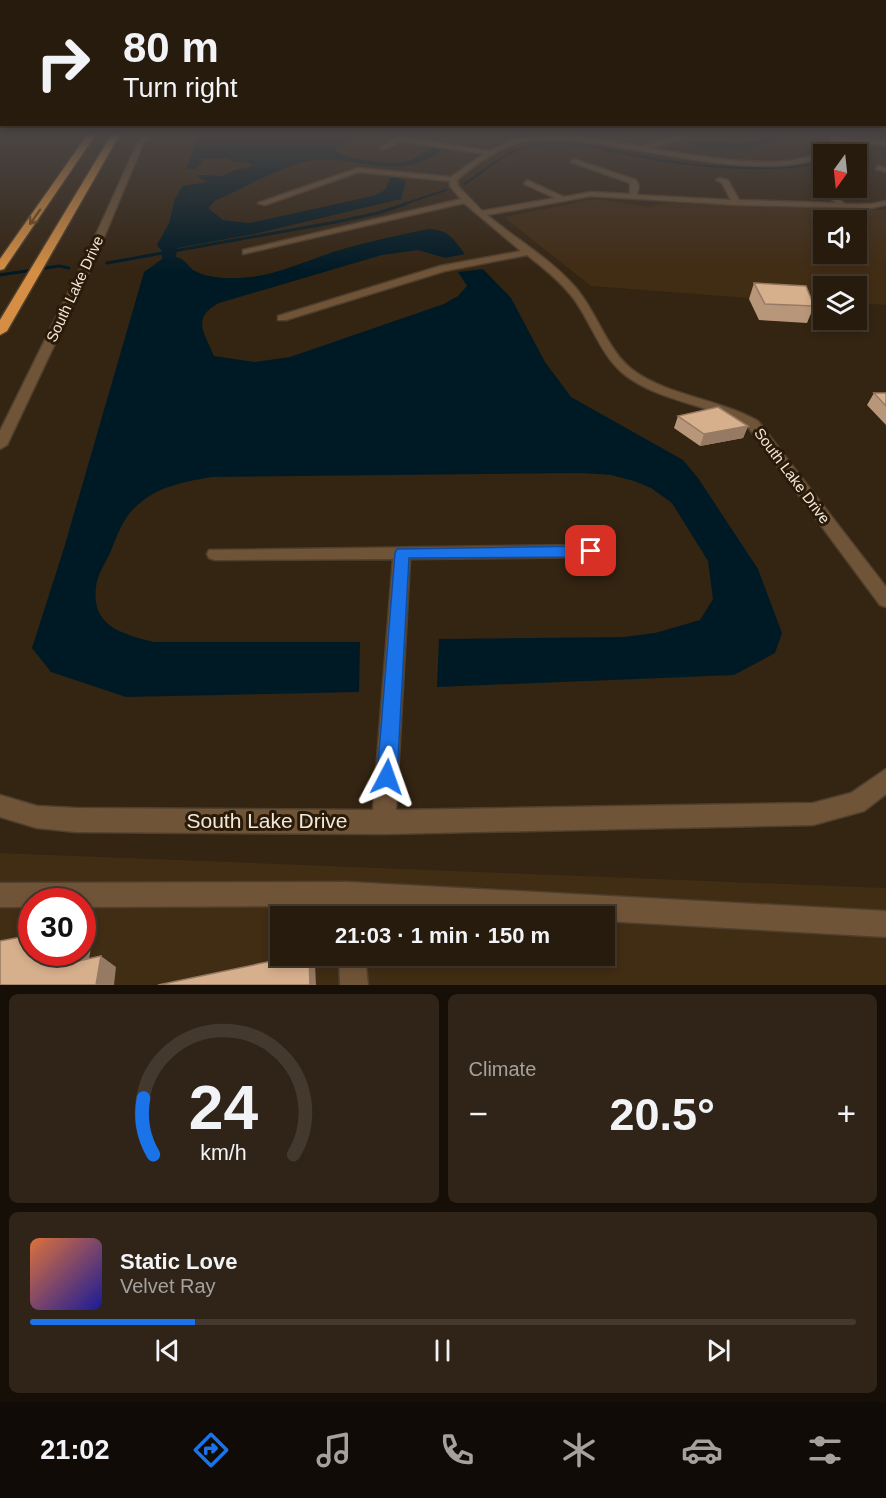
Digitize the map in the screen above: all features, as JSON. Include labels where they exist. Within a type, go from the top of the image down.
[{"type":"highway","points":[[0,267],[60,180]]},
{"type":"highway","points":[[0,331],[89,180]]},
{"type":"street","name":"South Lake Drive","points":[[0,445],[89,261],[124,180]]},
{"type":"street","points":[[262,203],[329,180]]},
{"type":"street","name":"South Lake Drive","points":[[453,180],[454,186],[467,200],[530,252],[571,290],[589,313],[618,362],[630,373],[652,384],[739,414],[753,424],[886,600]]},
{"type":"street","points":[[627,180],[633,182],[635,186],[633,196]]},
{"type":"street","points":[[720,180],[725,182],[737,203]]},
{"type":"street","points":[[527,182],[563,199]]},
{"type":"street","points":[[482,214],[591,194],[737,203],[843,206],[871,206],[886,202]]},
{"type":"street","points":[[835,198],[843,206]]},
{"type":"street","points":[[246,252],[467,200]]},
{"type":"street","points":[[282,318],[443,268],[530,252]]},
{"type":"street","points":[[215,554],[591,551]]},
{"type":"street","points":[[384,822],[402,553]]},
{"type":"street","name":"South Lake Drive","points":[[0,807],[37,817],[76,820],[384,822],[813,814],[856,803],[886,780]]},
{"type":"street","points":[[0,895],[886,924]]},
{"type":"street","points":[[353,966],[354,985]]},
{"type":"shaded area","points":[[595,199],[651,207],[663,203],[886,210],[886,305],[867,304],[867,276],[813,276],[813,301],[800,302],[591,286],[504,217]]},
{"type":"shaded area","points":[[0,853],[886,888],[886,985],[0,985]]},
{"type":"water","points":[[203,180],[260,180],[216,200],[208,208],[223,220],[249,223],[373,196],[385,190],[389,180],[406,181],[401,199],[254,234],[177,248],[176,257],[183,260],[193,270],[210,276],[244,278],[273,273],[343,249],[428,229],[446,233],[465,254],[445,258],[418,250],[382,255],[219,303],[205,314],[202,320],[204,333],[214,356],[255,362],[290,357],[444,304],[458,296],[467,286],[458,272],[483,269],[511,298],[545,362],[571,397],[683,460],[698,478],[758,569],[782,633],[775,653],[734,675],[437,687],[439,639],[624,637],[655,633],[700,620],[713,599],[708,561],[672,503],[651,488],[611,475],[582,473],[212,477],[156,492],[129,514],[96,587],[96,601],[104,620],[121,632],[154,642],[360,642],[359,692],[126,697],[51,672],[32,648],[64,548],[144,272],[162,259],[162,251],[157,245],[169,223],[175,199],[182,186],[207,182]]},
{"type":"building","points":[[754,283],[806,286],[813,306],[765,304]]},
{"type":"building","points":[[874,393],[886,393],[886,406]]},
{"type":"building","points":[[718,407],[748,426],[704,434],[678,416]]},
{"type":"building","points":[[18,938],[18,966],[96,966],[96,957],[101,956],[96,985],[0,985],[0,941]]},
{"type":"building","points":[[270,961],[270,966],[309,966],[310,985],[158,985]]},
{"type":"waterway","points":[[464,184],[470,180]]},
{"type":"waterway","points":[[401,205],[446,190]]},
{"type":"waterway","points":[[107,263],[336,222],[406,204]]},
{"type":"waterway","points":[[0,275],[59,266],[69,268]]},
{"type":"route","points":[[387,777],[402,553],[591,551]]}]
